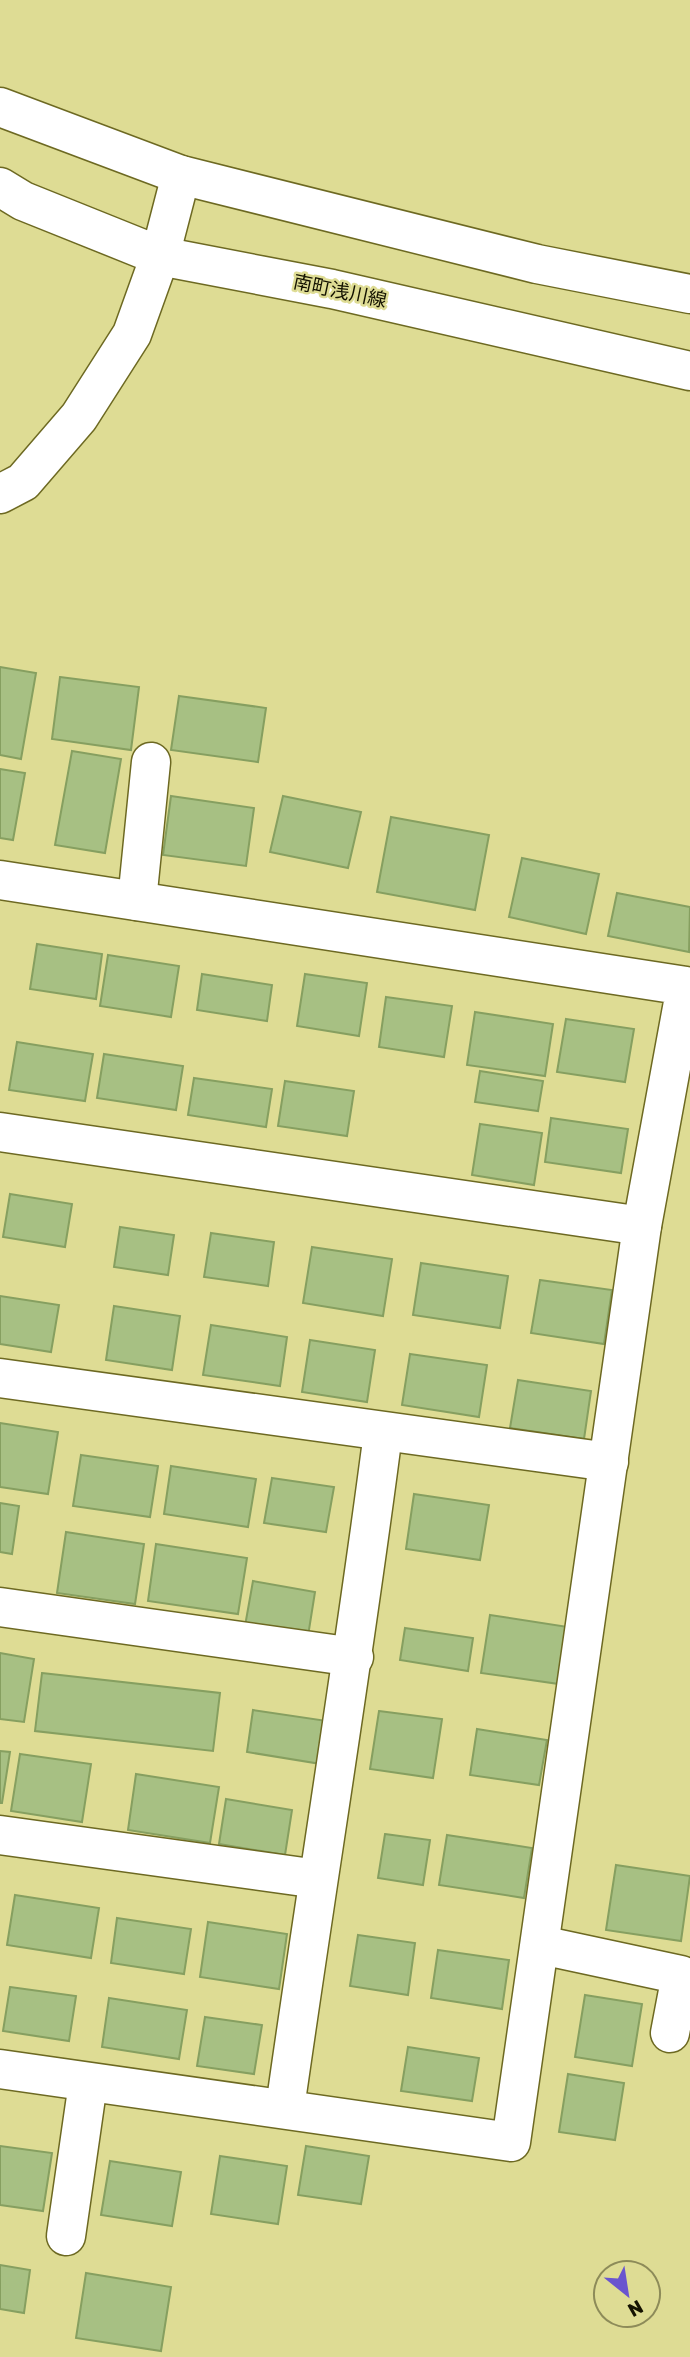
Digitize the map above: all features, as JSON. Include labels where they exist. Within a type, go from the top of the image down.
[{"type":"street","points":[[0,107],[181,175],[537,264],[690,294]]},
{"type":"street","points":[[0,494],[23,482],[79,417],[132,334],[160,256],[181,175]]},
{"type":"street","name":"南町浅川線","points":[[0,187],[23,201],[160,256],[332,289],[690,371]]},
{"type":"street","points":[[137,901],[151,762]]},
{"type":"street","points":[[0,880],[686,986],[680,1074],[642,1226],[511,2142],[0,2069]]},
{"type":"street","points":[[0,1132],[642,1226]]},
{"type":"street","points":[[0,1378],[383,1433],[609,1462]]},
{"type":"street","points":[[285,2108],[317,1879],[354,1657],[383,1433]]},
{"type":"street","points":[[0,1607],[354,1657]]},
{"type":"street","points":[[0,1835],[317,1879]]},
{"type":"street","points":[[541,1945],[681,1975],[670,2033]]},
{"type":"street","points":[[66,2236],[88,2083]]},
{"type":"building","points":[[0,667],[36,673],[21,759],[0,755]]},
{"type":"building","points":[[60,677],[139,687],[131,750],[52,739]]},
{"type":"building","points":[[179,696],[266,708],[258,762],[171,750]]},
{"type":"building","points":[[72,751],[121,759],[105,853],[55,845]]},
{"type":"building","points":[[0,769],[25,773],[13,840],[0,838]]},
{"type":"building","points":[[171,796],[254,808],[246,866],[163,855]]},
{"type":"building","points":[[283,796],[361,812],[348,868],[270,852]]},
{"type":"building","points":[[391,817],[489,835],[475,910],[377,892]]},
{"type":"building","points":[[522,858],[599,874],[586,934],[509,917]]},
{"type":"building","points":[[617,893],[690,907],[689,952],[608,936]]},
{"type":"building","points":[[37,944],[102,954],[96,999],[30,989]]},
{"type":"building","points":[[108,955],[179,966],[171,1017],[100,1006]]},
{"type":"building","points":[[202,974],[272,985],[267,1021],[197,1010]]},
{"type":"building","points":[[305,974],[367,983],[359,1036],[297,1026]]},
{"type":"building","points":[[386,997],[452,1006],[444,1057],[379,1047]]},
{"type":"building","points":[[475,1012],[553,1024],[545,1076],[467,1065]]},
{"type":"building","points":[[566,1019],[634,1029],[625,1082],[557,1072]]},
{"type":"building","points":[[17,1042],[93,1054],[85,1101],[9,1090]]},
{"type":"building","points":[[104,1054],[183,1066],[176,1110],[97,1098]]},
{"type":"building","points":[[480,1071],[543,1081],[538,1111],[475,1102]]},
{"type":"building","points":[[194,1078],[272,1089],[266,1127],[188,1115]]},
{"type":"building","points":[[285,1081],[354,1091],[347,1136],[278,1126]]},
{"type":"building","points":[[551,1118],[628,1129],[621,1173],[545,1162]]},
{"type":"building","points":[[480,1124],[542,1133],[534,1185],[472,1175]]},
{"type":"building","points":[[10,1194],[72,1204],[65,1247],[3,1237]]},
{"type":"building","points":[[120,1227],[174,1235],[168,1275],[114,1267]]},
{"type":"building","points":[[211,1233],[274,1242],[268,1286],[204,1277]]},
{"type":"building","points":[[312,1247],[392,1259],[383,1316],[303,1303]]},
{"type":"building","points":[[421,1263],[508,1276],[500,1328],[413,1315]]},
{"type":"building","points":[[540,1280],[612,1290],[604,1344],[531,1333]]},
{"type":"building","points":[[0,1296],[59,1305],[51,1352],[0,1344]]},
{"type":"building","points":[[114,1306],[180,1316],[172,1370],[106,1360]]},
{"type":"building","points":[[211,1325],[287,1337],[280,1386],[203,1375]]},
{"type":"building","points":[[310,1340],[375,1350],[367,1402],[302,1392]]},
{"type":"building","points":[[410,1354],[487,1365],[479,1417],[402,1405]]},
{"type":"building","points":[[518,1380],[591,1391],[584,1439],[510,1428]]},
{"type":"building","points":[[0,1423],[58,1432],[48,1494],[0,1487]]},
{"type":"building","points":[[81,1455],[158,1466],[150,1517],[73,1506]]},
{"type":"building","points":[[171,1466],[256,1479],[248,1527],[164,1514]]},
{"type":"building","points":[[272,1478],[334,1487],[326,1532],[264,1523]]},
{"type":"building","points":[[414,1494],[489,1505],[480,1560],[406,1549]]},
{"type":"building","points":[[0,1503],[19,1506],[12,1554],[0,1552]]},
{"type":"building","points":[[66,1532],[144,1544],[135,1604],[57,1593]]},
{"type":"building","points":[[156,1544],[247,1558],[238,1614],[148,1601]]},
{"type":"building","points":[[253,1581],[315,1592],[308,1636],[245,1626]]},
{"type":"building","points":[[490,1615],[568,1627],[559,1684],[481,1673]]},
{"type":"building","points":[[405,1628],[473,1638],[468,1671],[400,1660]]},
{"type":"building","points":[[0,1653],[34,1659],[24,1722],[0,1719]]},
{"type":"building","points":[[42,1673],[220,1693],[213,1751],[35,1731]]},
{"type":"building","points":[[253,1710],[327,1721],[321,1764],[247,1752]]},
{"type":"building","points":[[379,1711],[442,1719],[433,1778],[370,1769]]},
{"type":"building","points":[[477,1729],[547,1740],[539,1785],[470,1775]]},
{"type":"building","points":[[0,1751],[10,1752],[2,1803],[0,1803]]},
{"type":"building","points":[[20,1754],[91,1764],[82,1822],[11,1811]]},
{"type":"building","points":[[136,1774],[219,1787],[210,1843],[128,1830]]},
{"type":"building","points":[[226,1799],[292,1810],[285,1855],[219,1844]]},
{"type":"building","points":[[385,1834],[430,1840],[423,1885],[378,1878]]},
{"type":"building","points":[[447,1835],[532,1848],[524,1898],[439,1885]]},
{"type":"building","points":[[616,1865],[690,1876],[681,1941],[606,1930]]},
{"type":"building","points":[[15,1895],[99,1908],[91,1958],[7,1945]]},
{"type":"building","points":[[117,1918],[191,1929],[184,1974],[111,1963]]},
{"type":"building","points":[[208,1922],[287,1934],[279,1989],[200,1977]]},
{"type":"building","points":[[358,1935],[415,1943],[408,1995],[350,1986]]},
{"type":"building","points":[[438,1950],[509,1960],[502,2009],[431,1998]]},
{"type":"building","points":[[10,1987],[76,1996],[69,2041],[3,2031]]},
{"type":"building","points":[[585,1995],[642,2004],[632,2066],[575,2057]]},
{"type":"building","points":[[109,1998],[187,2010],[179,2059],[102,2047]]},
{"type":"building","points":[[205,2017],[262,2025],[254,2074],[197,2066]]},
{"type":"building","points":[[408,2047],[479,2058],[472,2101],[401,2091]]},
{"type":"building","points":[[568,2074],[624,2083],[615,2140],[559,2132]]},
{"type":"building","points":[[0,2146],[52,2153],[43,2211],[0,2205]]},
{"type":"building","points":[[306,2146],[369,2156],[361,2204],[298,2195]]},
{"type":"building","points":[[220,2156],[287,2166],[278,2224],[211,2214]]},
{"type":"building","points":[[110,2161],[181,2172],[172,2226],[101,2215]]},
{"type":"building","points":[[0,2265],[30,2270],[24,2313],[0,2309]]},
{"type":"building","points":[[86,2273],[171,2287],[161,2351],[76,2338]]}]
